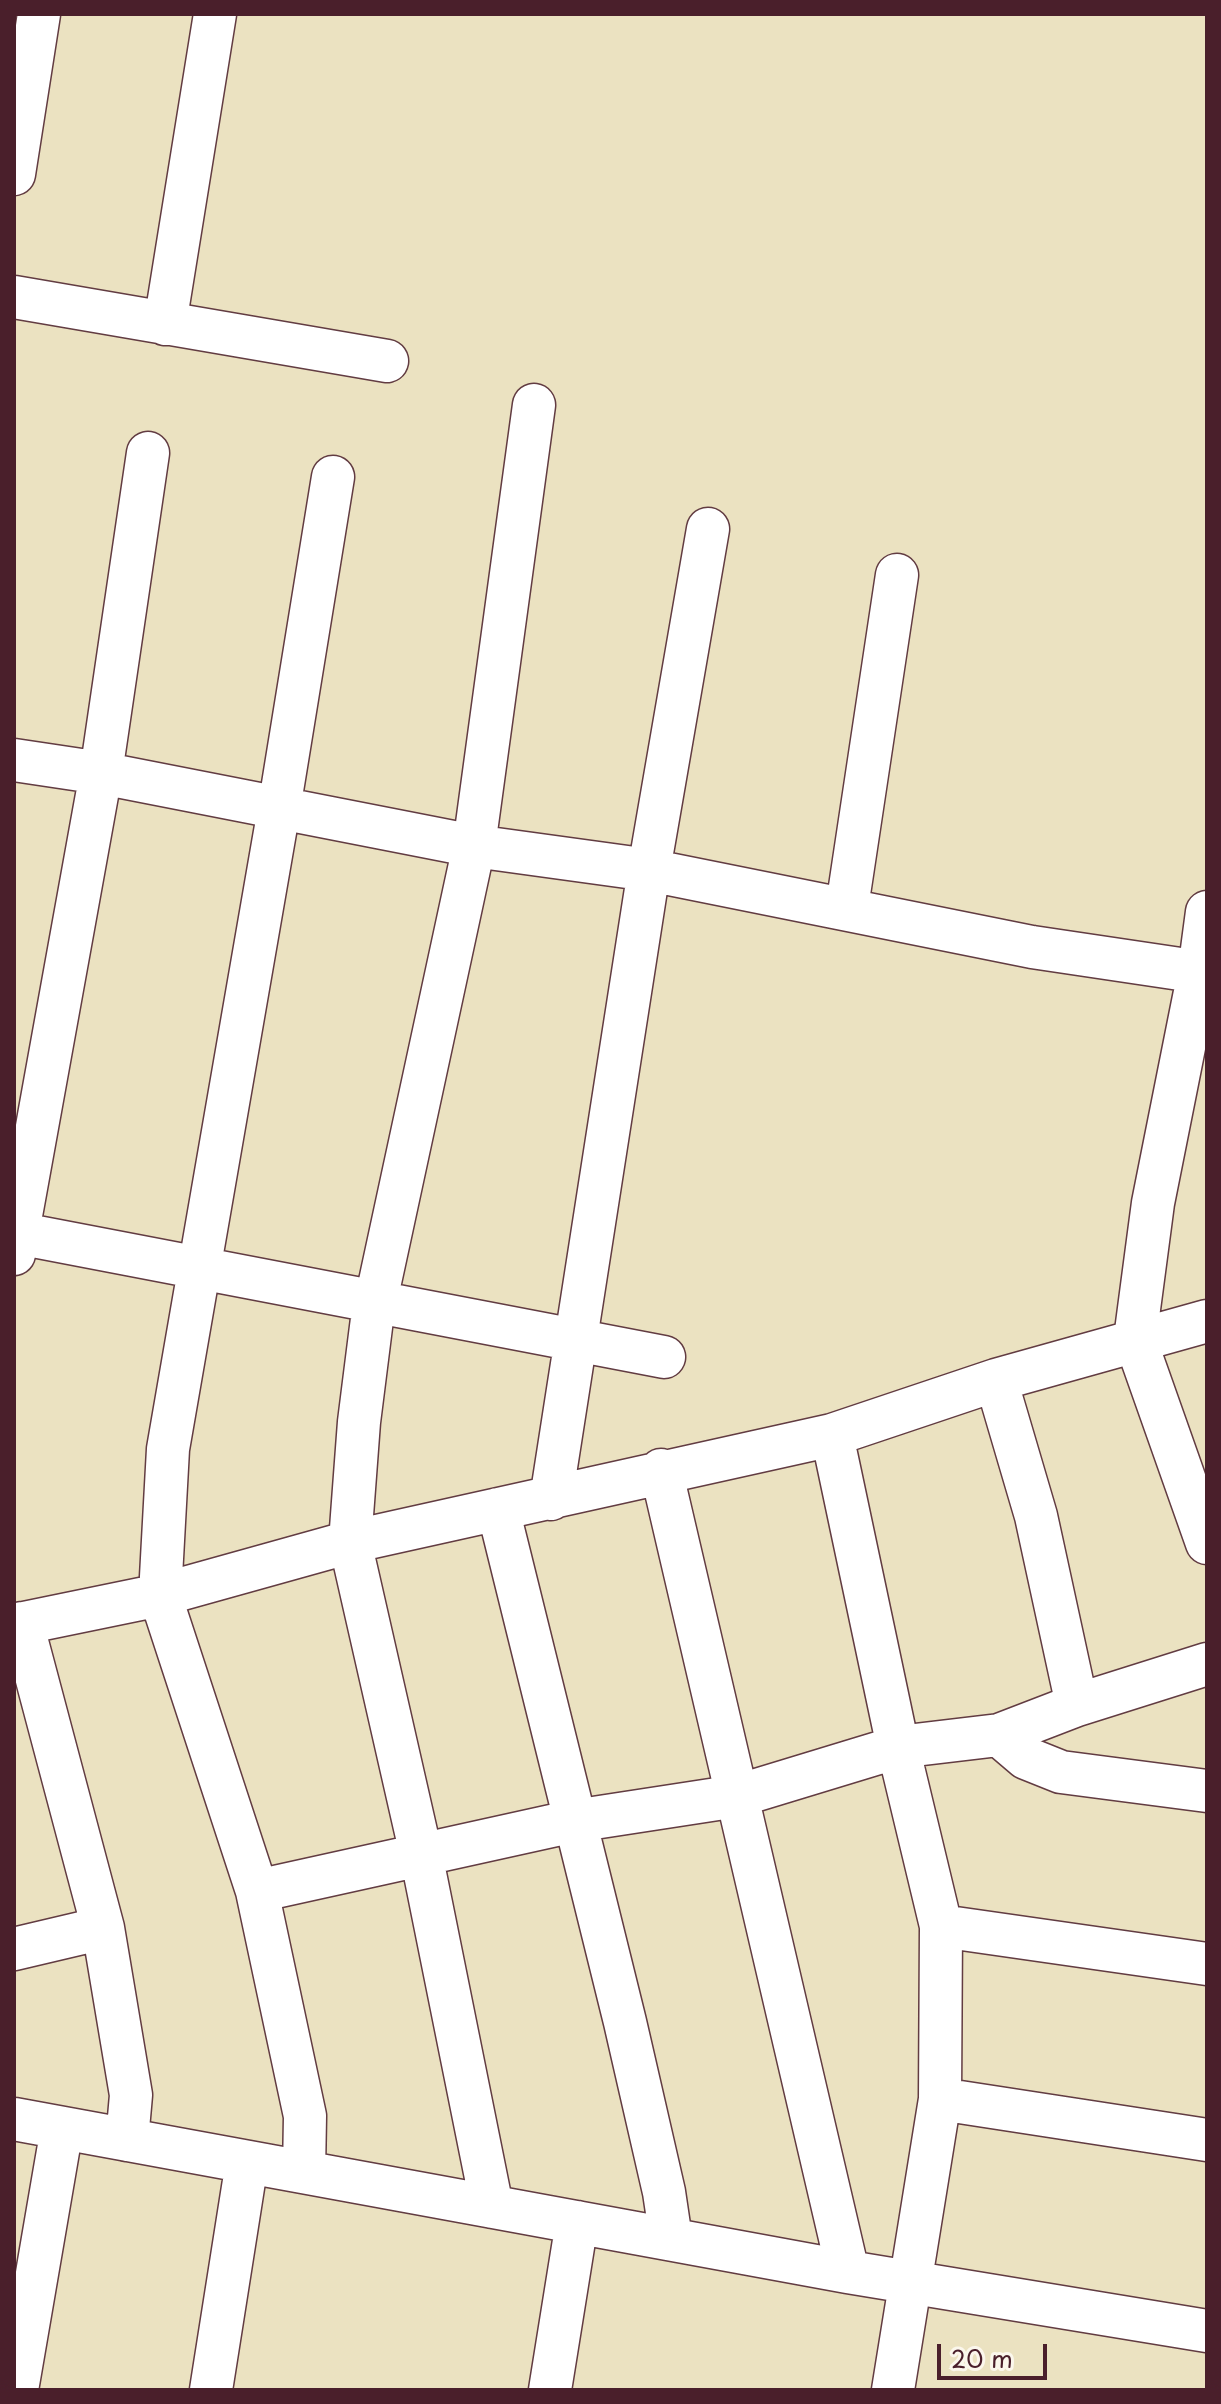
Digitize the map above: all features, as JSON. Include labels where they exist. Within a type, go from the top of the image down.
[{"type":"street","points":[[14,174],[39,14]]},
{"type":"street","points":[[165,324],[215,14]]},
{"type":"street","points":[[14,297],[387,361]]},
{"type":"street","points":[[492,2207],[421,1854],[350,1542],[359,1422],[376,1303],[474,846],[534,405]]},
{"type":"street","points":[[148,453],[101,773],[20,1181],[16,1244],[200,1269],[664,1357]]},
{"type":"street","points":[[304,2172],[305,2116],[257,1891],[160,1595],[168,1449],[333,477]]},
{"type":"street","points":[[551,1499],[649,870],[708,529]]},
{"type":"street","points":[[847,907],[897,575]]},
{"type":"street","points":[[14,760],[101,773],[474,846],[649,870],[847,907],[1032,947],[1203,972]]},
{"type":"street","points":[[1207,912],[1203,972],[1153,1203],[1135,1339],[1207,1543]]},
{"type":"street","points":[[127,2140],[131,2095],[103,1928],[18,1624],[160,1595],[350,1542],[551,1499],[661,1470],[832,1435],[996,1380],[1207,1321]]},
{"type":"street","points":[[996,1380],[1036,1516],[1077,1705]]},
{"type":"street","points":[[832,1435],[898,1747],[941,1926],[940,2099],[893,2390]]},
{"type":"street","points":[[661,1470],[848,2272]]},
{"type":"street","points":[[498,1509],[629,2037],[671,2239]]},
{"type":"street","points":[[257,1891],[574,1821],[737,1796],[898,1747],[999,1735],[1077,1705],[1207,1664]]},
{"type":"street","points":[[999,1735],[1026,1758],[1061,1772],[1207,1791]]},
{"type":"street","points":[[941,1926],[1207,1964]]},
{"type":"street","points":[[14,1949],[103,1928]]},
{"type":"street","points":[[940,2099],[1207,2140]]},
{"type":"street","points":[[14,2119],[908,2283],[1207,2331]]},
{"type":"street","points":[[17,2390],[62,2128]]},
{"type":"street","points":[[211,2390],[247,2162]]},
{"type":"street","points":[[550,2390],[577,2222]]}]
